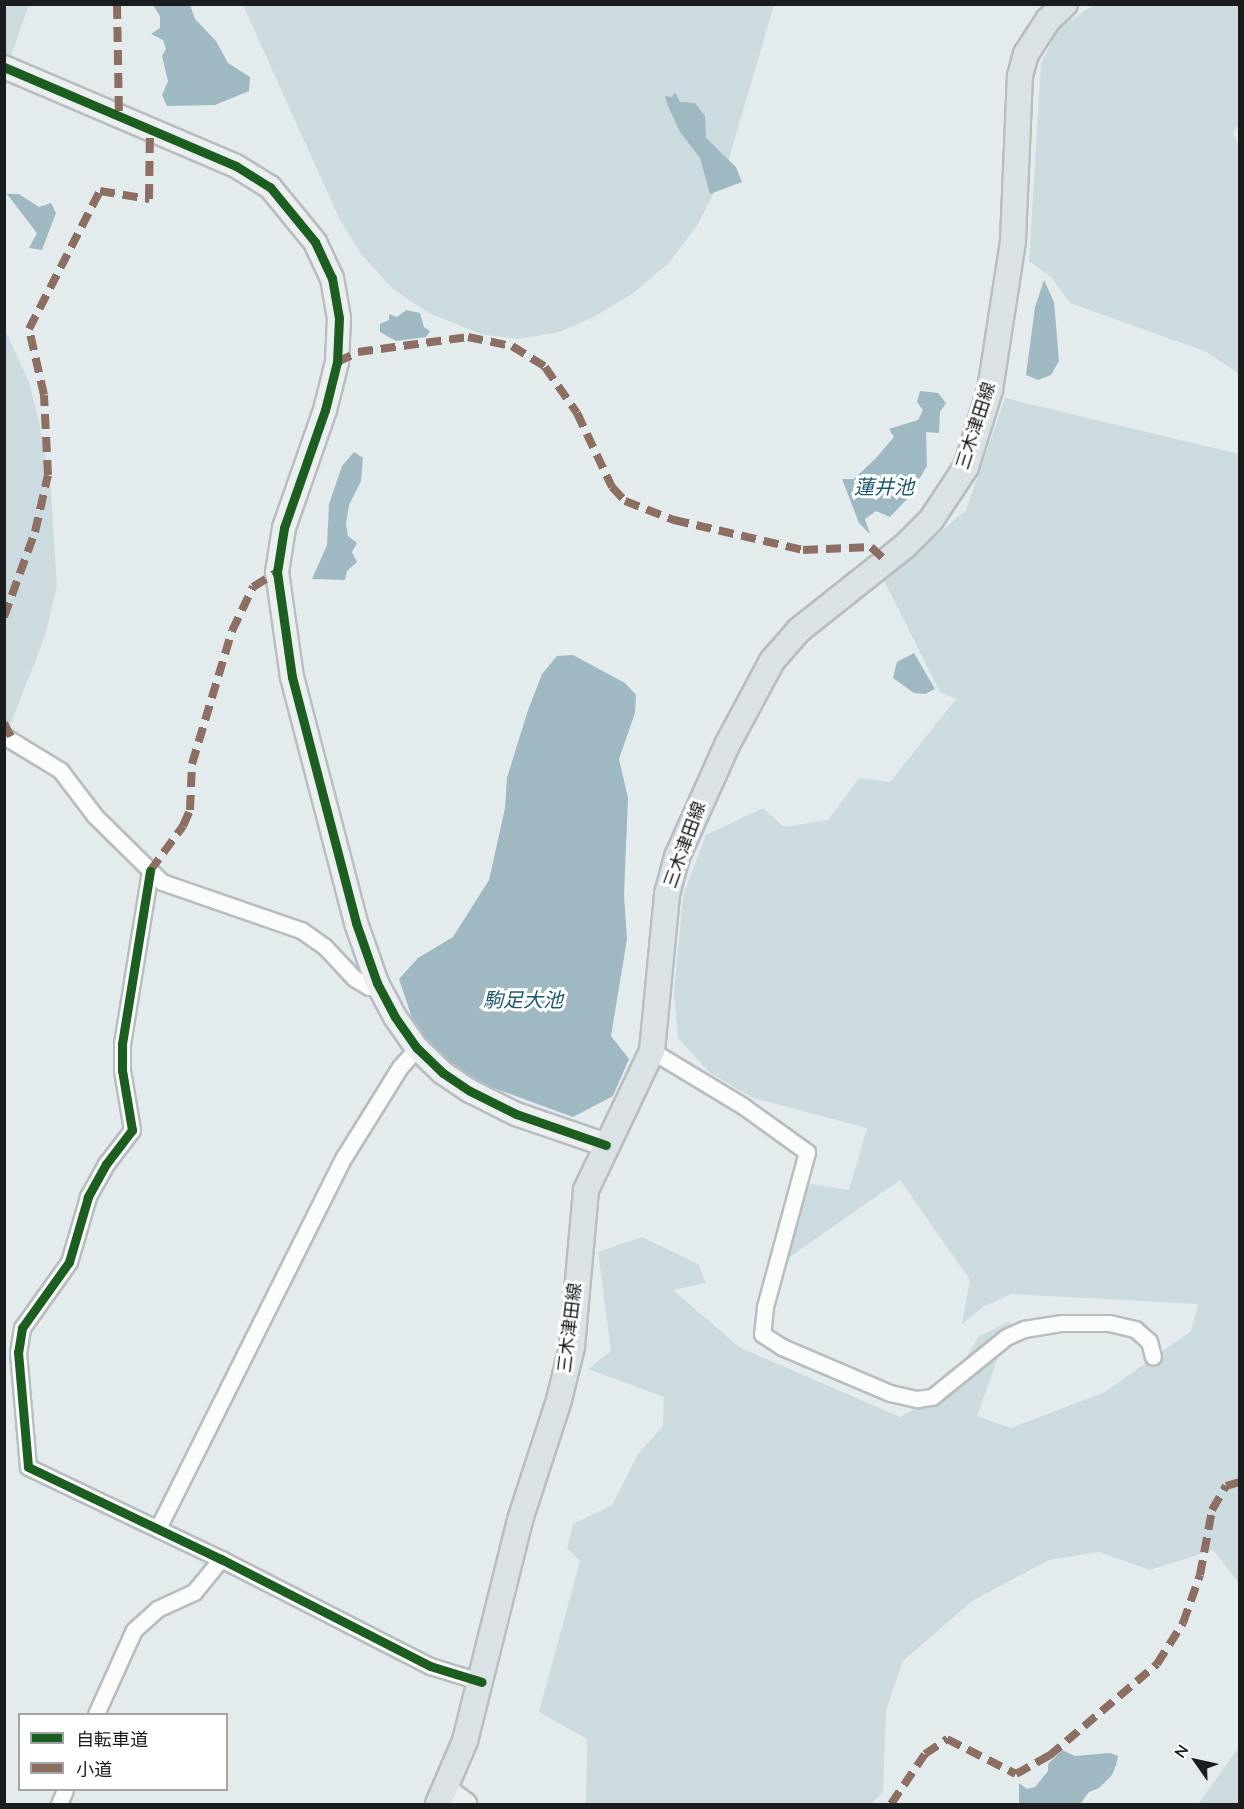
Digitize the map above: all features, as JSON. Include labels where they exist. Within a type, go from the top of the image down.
[{"type":"main road","name":"三木津田線","points":[[442,1797],[482,1682],[501,1592],[569,1358],[586,1190],[652,1051],[667,894],[699,804],[745,708],[772,661],[799,630],[905,546],[931,520],[966,467],[990,390],[1013,241],[1020,76],[1026,54],[1048,20],[1065,4]]},
{"type":"street","points":[[4,67],[205,149],[270,187],[315,242],[332,278],[339,318],[337,362],[325,411],[284,528],[277,572],[292,676],[356,923],[376,983],[417,1048],[470,1092],[516,1114],[606,1145]]},
{"type":"street","points":[[4,736],[60,770],[95,816],[162,882],[302,930],[325,947],[354,978],[369,987],[376,983]]},
{"type":"street","points":[[150,872],[122,1044],[122,1070],[132,1130],[105,1164],[88,1197],[69,1262],[32,1310],[22,1328],[18,1352],[28,1467],[221,1559],[430,1666],[482,1682]]},
{"type":"street","points":[[158,1528],[344,1158],[400,1067],[417,1048]]},
{"type":"street","points":[[652,1051],[743,1106],[807,1152],[765,1307],[762,1334],[782,1347],[890,1393],[917,1399],[932,1397],[1006,1337],[1024,1329],[1061,1323],[1108,1323],[1135,1329],[1149,1341],[1153,1357]]},
{"type":"street","points":[[96,1713],[134,1630],[157,1610],[194,1592],[221,1559]]},
{"type":"street","points":[[442,1797],[465,1804]]},
{"type":"shaded area","points":[[5,5],[29,5],[5,73]]},
{"type":"shaded area","points":[[243,5],[774,5],[725,172],[698,224],[668,264],[632,294],[592,318],[559,332],[518,339],[481,334],[429,313],[394,290],[361,254],[340,220]]},
{"type":"shaded area","points":[[1094,5],[1239,5],[1240,122],[1233,133],[1240,150],[1239,374],[1207,352],[1070,303],[1051,277],[1029,261],[1041,63],[1059,28]]},
{"type":"shaded area","points":[[5,330],[29,382],[40,426],[51,490],[57,587],[45,636],[5,738]]},
{"type":"shaded area","points":[[1005,398],[1239,454],[1239,1583],[1213,1550],[1150,1570],[1099,1552],[1049,1560],[972,1601],[903,1661],[886,1710],[883,1792],[871,1804],[586,1804],[587,1739],[539,1712],[580,1561],[567,1548],[573,1524],[612,1505],[638,1454],[663,1426],[664,1397],[588,1369],[611,1351],[598,1252],[642,1237],[698,1264],[706,1283],[673,1290],[739,1347],[900,1417],[945,1392],[979,1336],[1011,1321],[977,1416],[1011,1428],[1105,1392],[1191,1331],[1198,1304],[1011,1294],[983,1307],[962,1324],[970,1280],[900,1180],[788,1258],[805,1183],[849,1190],[867,1128],[753,1098],[710,1073],[678,1038],[674,993],[683,895],[706,835],[763,808],[784,827],[828,820],[859,778],[890,782],[956,699],[940,692],[884,581],[966,510]]},
{"type":"shaded area","points":[[1239,1747],[1239,1804],[1198,1804]]},
{"type":"water","points":[[153,5],[190,5],[195,19],[216,41],[228,63],[250,77],[249,91],[215,105],[167,106],[162,95],[168,81],[162,56],[166,49],[163,40],[151,34],[160,28],[160,16]]},
{"type":"water","points":[[675,92],[680,102],[695,103],[705,116],[706,138],[736,167],[742,182],[710,194],[700,158],[680,132],[668,106],[665,96],[672,97]]},
{"type":"water","points":[[7,194],[19,194],[39,207],[51,203],[56,213],[42,250],[29,248],[37,233]]},
{"type":"water","points":[[1044,280],[1054,302],[1059,361],[1051,375],[1038,380],[1026,375],[1035,307]]},
{"type":"water","points":[[406,310],[420,313],[424,327],[430,331],[426,337],[396,341],[380,332],[380,324],[389,320],[389,314],[397,317]]},
{"type":"water","name":"蓮井池","points":[[920,391],[938,393],[946,403],[940,412],[939,433],[926,432],[927,466],[907,499],[890,517],[876,511],[865,519],[870,534],[859,523],[842,479],[854,479],[876,458],[894,437],[889,429],[918,420],[923,410],[917,402]]},
{"type":"water","points":[[354,452],[363,458],[361,481],[349,505],[346,524],[348,536],[357,543],[352,552],[357,562],[347,571],[345,580],[312,579],[327,545],[329,504],[342,466]]},
{"type":"water","points":[[914,653],[935,689],[925,694],[914,693],[893,678],[897,662]]},
{"type":"water","name":"駒足大池","points":[[573,655],[625,683],[636,695],[635,713],[619,759],[628,798],[624,895],[627,939],[611,1036],[629,1059],[613,1096],[573,1117],[488,1086],[444,1060],[424,1040],[412,1018],[399,979],[418,958],[453,937],[489,880],[505,808],[507,778],[528,710],[542,674],[557,656]]},
{"type":"water","points":[[1062,1750],[1075,1756],[1110,1753],[1118,1756],[1112,1775],[1099,1788],[1089,1792],[1080,1804],[1019,1804],[1019,1783],[1027,1789],[1035,1787],[1048,1771],[1048,1764]]},
{"type":"marked path","points":[[117,4],[119,115]]},
{"type":"marked path","points":[[4,617],[35,532],[48,475],[44,395],[29,329],[100,191],[149,199],[150,129]]},
{"type":"marked path","points":[[337,362],[358,352],[468,337],[512,346],[545,367],[577,413],[612,487],[625,501],[674,520],[803,550],[871,547],[886,561]]},
{"type":"marked path","points":[[150,871],[183,826],[190,810],[192,764],[232,631],[253,587],[277,572]]},
{"type":"marked path","points":[[4,723],[11,737]]},
{"type":"marked path","points":[[891,1804],[925,1754],[947,1739],[1016,1774],[1049,1756],[1157,1664],[1183,1623],[1200,1575],[1212,1510],[1226,1486],[1240,1482]]},
{"type":"cycle path","points":[[4,67],[236,166],[270,187],[315,242],[332,278],[339,318],[337,362],[325,410],[284,528],[277,572],[292,677],[356,923],[377,983],[395,1017],[417,1048],[443,1073],[470,1091],[516,1114],[606,1145]]},
{"type":"cycle path","points":[[150,871],[122,1044],[122,1070],[132,1130],[106,1164],[88,1197],[69,1262],[22,1328],[18,1352],[28,1467],[221,1559],[430,1666],[482,1682]]}]
